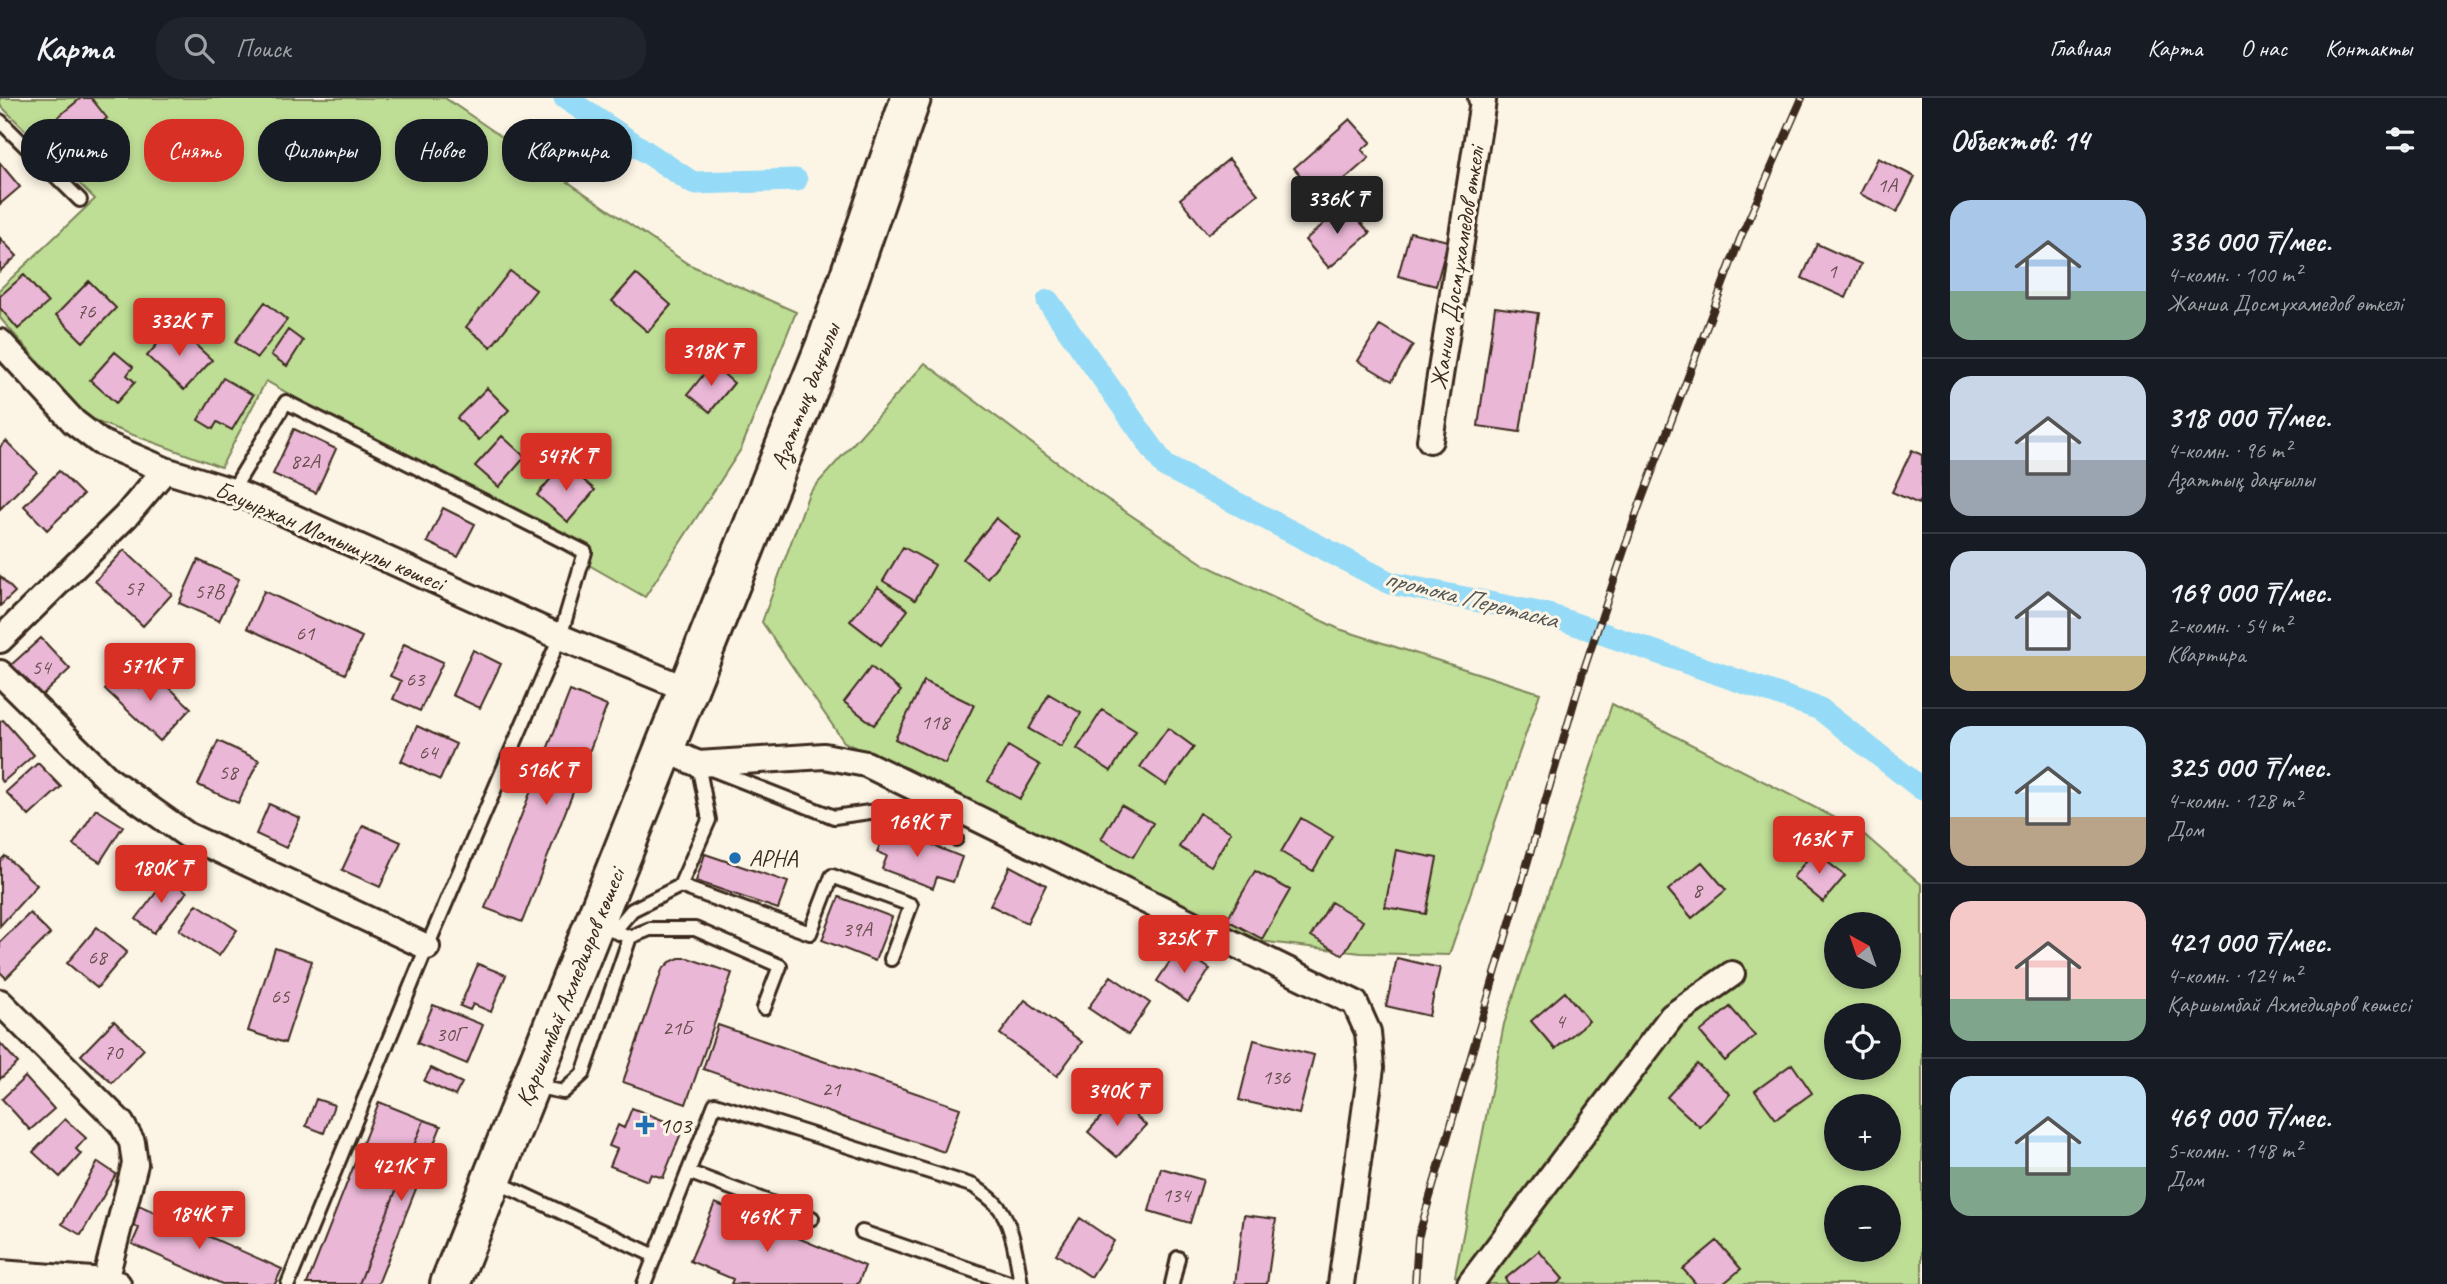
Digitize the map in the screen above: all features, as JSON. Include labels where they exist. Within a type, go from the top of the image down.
[{"type":"main road","name":"Азаттық даңғылы","points":[[689,690],[827,342],[911,98]]},
{"type":"main road","name":"Қаршымбай Ахмедияров көшесі","points":[[450,1284],[529,1086],[682,756],[689,690]]},
{"type":"street","name":"Жанша Досмұхамедов өткелі","points":[[1430,440],[1483,101],[1481,98]]},
{"type":"street","name":"Бауыржан Момышұлы көшесі","points":[[0,342],[74,422],[100,442],[165,470],[232,491],[560,637],[689,690]]},
{"type":"street","points":[[0,640],[126,516],[165,470]]},
{"type":"street","points":[[0,673],[108,779],[187,835],[427,947]]},
{"type":"street","points":[[682,756],[824,756],[866,764],[1355,1003],[1368,1032],[1371,1068],[1341,1284]]},
{"type":"street","points":[[1470,1284],[1672,1016],[1732,974]]},
{"type":"street","points":[[0,1002],[121,1122],[132,1142],[135,1164],[109,1283],[0,1273]]},
{"type":"lane","points":[[0,121],[80,200]]},
{"type":"lane","points":[[232,491],[286,402],[585,552],[560,637],[427,947],[288,1284]]},
{"type":"lane","points":[[682,756],[834,817],[884,810],[956,839]]},
{"type":"lane","points":[[605,927],[680,886],[709,820],[682,756]]},
{"type":"lane","points":[[680,886],[810,933],[832,876],[911,905],[891,959]]},
{"type":"lane","points":[[605,927],[631,937],[650,929],[695,929],[780,965],[764,1008]]},
{"type":"lane","points":[[529,1086],[562,1092],[583,1074],[631,937]]},
{"type":"lane","points":[[644,1284],[715,1104],[974,1186],[998,1205],[1014,1245],[1021,1284]]},
{"type":"lane","points":[[688,1172],[812,1218]]},
{"type":"lane","points":[[492,1180],[655,1256]]},
{"type":"lane","points":[[862,1232],[1012,1284]]},
{"type":"lane","points":[[1172,1284],[1178,1258]]},
{"type":"green space","points":[[0,98],[445,98],[476,119],[395,119],[395,182],[488,182],[488,127],[502,137],[502,182],[568,182],[688,264],[796,312],[741,449],[645,597],[266,381],[221,467],[89,419],[0,318],[0,289],[95,199],[78,182],[130,182],[130,119],[21,119],[21,126],[0,105]]},
{"type":"green space","points":[[925,363],[1095,491],[1205,565],[1339,629],[1540,693],[1449,955],[1361,953],[1250,940],[844,742],[762,622],[809,493]]},
{"type":"green space","points":[[1612,704],[1859,830],[1922,885],[1922,1284],[1462,1284],[1455,1276],[1504,1024]]},
{"type":"building","points":[[81,98],[91,98],[107,118],[60,119],[58,117]]},
{"type":"building","points":[[1350,119],[1371,142],[1362,150],[1369,158],[1321,200],[1294,168]]},
{"type":"building","points":[[1878,158],[1915,177],[1897,212],[1860,194]]},
{"type":"building","points":[[1229,159],[1258,194],[1208,234],[1180,199]]},
{"type":"building","points":[[0,163],[20,187],[0,204]]},
{"type":"building","points":[[1345,205],[1370,233],[1329,268],[1305,240]]},
{"type":"building","points":[[1410,232],[1448,241],[1436,286],[1398,276]]},
{"type":"building","points":[[0,238],[17,256],[0,271]]},
{"type":"building","points":[[1817,244],[1861,264],[1846,298],[1802,278]]},
{"type":"building","points":[[510,271],[536,290],[491,347],[466,327]]},
{"type":"building","points":[[636,274],[671,305],[648,332],[612,301]]},
{"type":"building","points":[[24,275],[48,303],[18,329],[0,308],[0,296]]},
{"type":"building","points":[[89,281],[116,308],[83,342],[56,315]]},
{"type":"building","points":[[265,302],[287,320],[257,358],[235,342]]},
{"type":"building","points":[[1495,307],[1538,313],[1520,432],[1478,426]]},
{"type":"building","points":[[174,325],[212,360],[184,390],[147,356]]},
{"type":"building","points":[[1380,325],[1413,345],[1392,381],[1358,361]]},
{"type":"building","points":[[288,330],[303,341],[287,366],[271,355]]},
{"type":"building","points":[[115,352],[133,367],[127,375],[135,382],[116,403],[90,380]]},
{"type":"building","points":[[712,364],[734,383],[710,412],[688,394]]},
{"type":"building","points":[[223,378],[253,395],[232,430],[217,422],[213,429],[198,420]]},
{"type":"building","points":[[487,388],[509,410],[479,440],[457,418]]},
{"type":"building","points":[[294,429],[336,449],[316,493],[273,474]]},
{"type":"building","points":[[502,436],[525,457],[499,487],[475,466]]},
{"type":"building","points":[[6,441],[37,472],[0,509],[0,447]]},
{"type":"building","points":[[1912,450],[1922,455],[1922,498],[1919,504],[1892,492]]},
{"type":"building","points":[[564,463],[595,490],[568,522],[537,495]]},
{"type":"building","points":[[59,471],[83,495],[47,530],[24,506]]},
{"type":"building","points":[[443,508],[475,524],[458,557],[427,542]]},
{"type":"building","points":[[996,518],[1020,537],[987,578],[963,559]]},
{"type":"building","points":[[903,547],[935,565],[915,600],[883,581]]},
{"type":"building","points":[[124,550],[172,594],[143,626],[95,581]]},
{"type":"building","points":[[198,560],[239,579],[219,621],[179,603]]},
{"type":"building","points":[[0,576],[15,592],[0,606]]},
{"type":"building","points":[[878,587],[908,610],[881,645],[850,621]]},
{"type":"building","points":[[264,591],[362,637],[345,674],[247,628]]},
{"type":"building","points":[[41,638],[70,669],[41,696],[11,665]]},
{"type":"building","points":[[404,644],[443,662],[420,711],[393,699],[401,681],[390,676]]},
{"type":"building","points":[[473,650],[501,664],[480,708],[452,695]]},
{"type":"building","points":[[871,667],[901,691],[874,725],[844,702]]},
{"type":"building","points":[[122,671],[140,688],[154,673],[191,708],[160,741],[105,689]]},
{"type":"building","points":[[924,681],[974,705],[945,764],[895,739]]},
{"type":"building","points":[[570,691],[607,706],[522,922],[485,908]]},
{"type":"building","points":[[1049,694],[1081,713],[1061,747],[1029,729]]},
{"type":"building","points":[[1102,710],[1136,731],[1111,771],[1077,749]]},
{"type":"building","points":[[3,720],[34,755],[3,782],[0,779],[0,722]]},
{"type":"building","points":[[417,726],[456,744],[440,780],[401,761]]},
{"type":"building","points":[[1168,728],[1194,747],[1166,785],[1140,767]]},
{"type":"building","points":[[218,741],[259,760],[238,803],[198,785]]},
{"type":"building","points":[[1008,746],[1040,765],[1020,799],[988,781]]},
{"type":"building","points":[[38,763],[61,787],[29,816],[6,792]]},
{"type":"building","points":[[269,804],[300,818],[286,848],[256,834]]},
{"type":"building","points":[[1121,805],[1153,823],[1133,857],[1101,839]]},
{"type":"building","points":[[96,809],[123,826],[100,862],[73,845]]},
{"type":"building","points":[[1199,813],[1231,832],[1211,866],[1179,847]]},
{"type":"building","points":[[1301,818],[1333,837],[1313,871],[1281,852]]},
{"type":"building","points":[[363,825],[401,842],[380,887],[342,870]]},
{"type":"building","points":[[887,827],[962,857],[953,882],[937,877],[933,888],[882,869],[887,856],[877,852]]},
{"type":"building","points":[[1396,850],[1437,858],[1426,914],[1385,907]]},
{"type":"building","points":[[1814,851],[1845,876],[1823,902],[1793,877]]},
{"type":"building","points":[[705,854],[788,882],[778,909],[696,881]]},
{"type":"building","points":[[5,856],[37,885],[0,926],[0,861]]},
{"type":"building","points":[[1702,862],[1726,890],[1692,918],[1668,890]]},
{"type":"building","points":[[1010,866],[1046,885],[1027,923],[990,905]]},
{"type":"building","points":[[1255,871],[1290,890],[1262,939],[1227,920]]},
{"type":"building","points":[[168,877],[187,892],[154,933],[136,919]]},
{"type":"building","points":[[839,897],[892,917],[875,961],[822,940]]},
{"type":"building","points":[[1331,902],[1363,921],[1343,955],[1311,936]]},
{"type":"building","points":[[197,904],[237,930],[219,956],[179,930]]},
{"type":"building","points":[[30,913],[50,934],[6,978],[0,972],[0,942]]},
{"type":"building","points":[[97,927],[127,952],[97,988],[67,963]]},
{"type":"building","points":[[275,948],[312,961],[285,1043],[248,1031]]},
{"type":"building","points":[[1179,948],[1210,969],[1188,1002],[1157,981]]},
{"type":"building","points":[[679,958],[688,958],[732,973],[686,1104],[623,1082],[662,970]]},
{"type":"building","points":[[1397,958],[1440,968],[1429,1016],[1386,1006]]},
{"type":"building","points":[[478,964],[506,975],[491,1012],[473,1004],[470,1010],[460,1006]]},
{"type":"building","points":[[1111,976],[1150,1003],[1128,1035],[1088,1008]]},
{"type":"building","points":[[1565,992],[1589,1021],[1555,1049],[1531,1021]]},
{"type":"building","points":[[1025,1000],[1082,1042],[1057,1076],[1000,1034]]},
{"type":"building","points":[[433,1005],[483,1025],[467,1064],[417,1043]]},
{"type":"building","points":[[1730,1007],[1755,1036],[1725,1061],[1700,1032]]},
{"type":"building","points":[[114,1021],[144,1049],[112,1083],[81,1055]]},
{"type":"building","points":[[718,1025],[960,1108],[944,1152],[703,1069]]},
{"type":"building","points":[[1254,1040],[1314,1055],[1299,1114],[1239,1100]]},
{"type":"building","points":[[0,1043],[18,1063],[0,1079]]},
{"type":"building","points":[[1697,1064],[1730,1094],[1700,1127],[1667,1097]]},
{"type":"building","points":[[1792,1064],[1812,1093],[1776,1119],[1755,1091]]},
{"type":"building","points":[[431,1068],[462,1083],[455,1096],[424,1081]]},
{"type":"building","points":[[25,1077],[54,1109],[30,1130],[2,1099]]},
{"type":"building","points":[[316,1099],[334,1105],[324,1133],[306,1126]]},
{"type":"building","points":[[1116,1099],[1146,1125],[1117,1157],[1088,1132]]},
{"type":"building","points":[[379,1102],[424,1120],[359,1284],[307,1284]]},
{"type":"building","points":[[632,1108],[683,1128],[663,1178],[651,1174],[648,1181],[610,1166],[617,1149],[609,1146],[618,1125],[624,1128]]},
{"type":"building","points":[[65,1119],[86,1138],[76,1149],[81,1154],[60,1177],[33,1152]]},
{"type":"building","points":[[424,1120],[441,1126],[378,1284],[359,1284]]},
{"type":"building","points":[[98,1162],[116,1174],[81,1235],[62,1224]]},
{"type":"building","points":[[1161,1168],[1203,1180],[1190,1223],[1149,1211]]},
{"type":"building","points":[[715,1203],[865,1266],[858,1284],[731,1284],[733,1279],[690,1261]]},
{"type":"building","points":[[136,1204],[282,1269],[275,1284],[222,1284],[132,1244],[139,1228],[128,1223]]},
{"type":"building","points":[[1244,1215],[1276,1219],[1267,1284],[1235,1284]]},
{"type":"building","points":[[1080,1218],[1114,1241],[1091,1277],[1056,1254]]},
{"type":"building","points":[[1717,1241],[1741,1269],[1723,1284],[1696,1284],[1683,1269]]},
{"type":"building","points":[[1539,1251],[1563,1279],[1557,1284],[1509,1284],[1505,1279]]},
{"type":"waterway","name":"протока Перетаска","points":[[565,98],[693,183],[796,180]]},
{"type":"waterway","name":"протока Перетаска","points":[[1048,301],[1165,466],[1390,583],[1549,615],[1820,709],[1922,789]]},
{"type":"railway","points":[[1415,1284],[1418,1238],[1583,672],[1638,509],[1740,239],[1802,98]]},
{"type":"place","name":"АРНА","points":[[735,858]]},
{"type":"place","name":"103","points":[[645,1125]]}]
